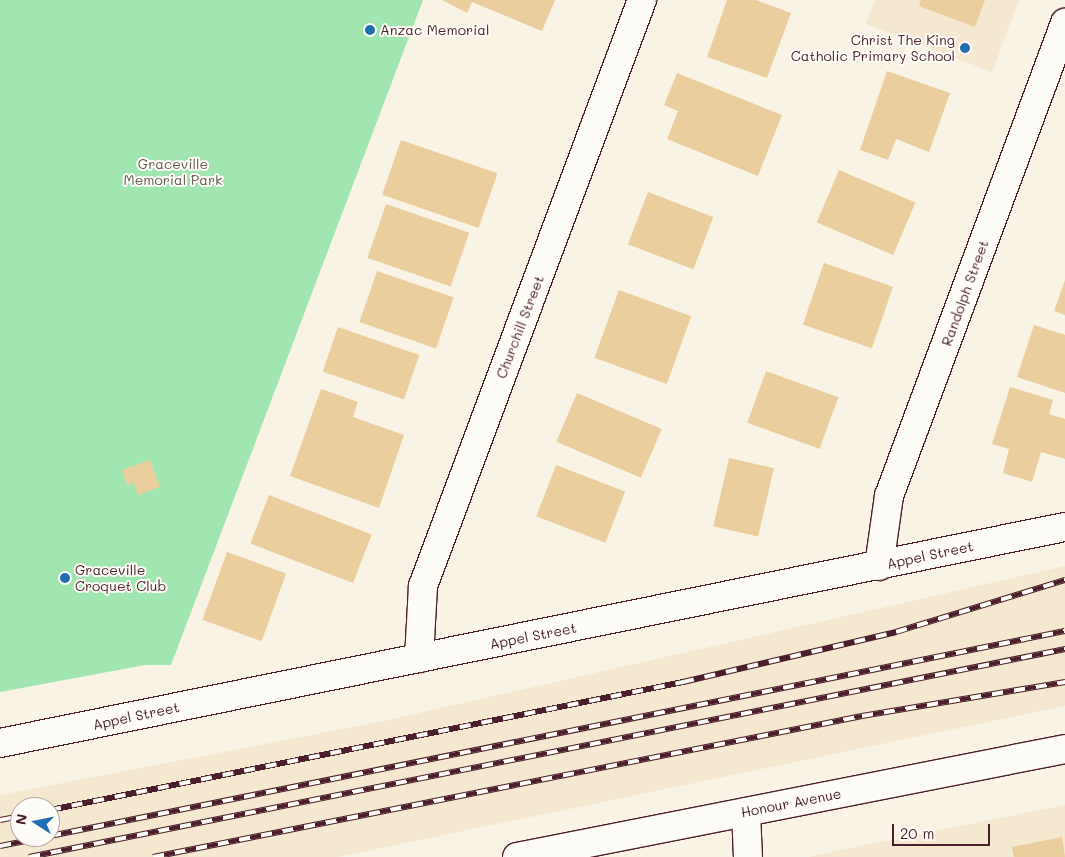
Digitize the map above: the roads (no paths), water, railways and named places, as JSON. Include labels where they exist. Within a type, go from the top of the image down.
[{"type":"street","name":"Churchill Street","points":[[419,658],[423,586],[642,0]]},
{"type":"street","name":"Randolph Street","points":[[879,566],[889,496],[1065,23]]},
{"type":"street","name":"Appel Street","points":[[0,743],[1065,527]]},
{"type":"street","name":"Honour Avenue","points":[[517,857],[1065,750]]},
{"type":"street","points":[[746,812],[748,857]]},
{"type":"railway","points":[[60,808],[683,682],[896,632],[1065,580]]},
{"type":"railway","points":[[60,834],[1065,631]]},
{"type":"railway","points":[[29,857],[1065,649]]},
{"type":"railway","points":[[153,857],[862,716],[1065,682]]},
{"type":"railway","points":[[0,820],[10,818]]},
{"type":"railway","points":[[0,846],[10,844]]},
{"type":"place","name":"Anzac Memorial","points":[[370,30]]},
{"type":"place","name":"Christ The King Catholic Primary School","points":[[965,48]]},
{"type":"place","name":"Graceville Croquet Club","points":[[65,578]]},
{"type":"park label","name":"Graceville Memorial Park","points":[[173,172]]}]
